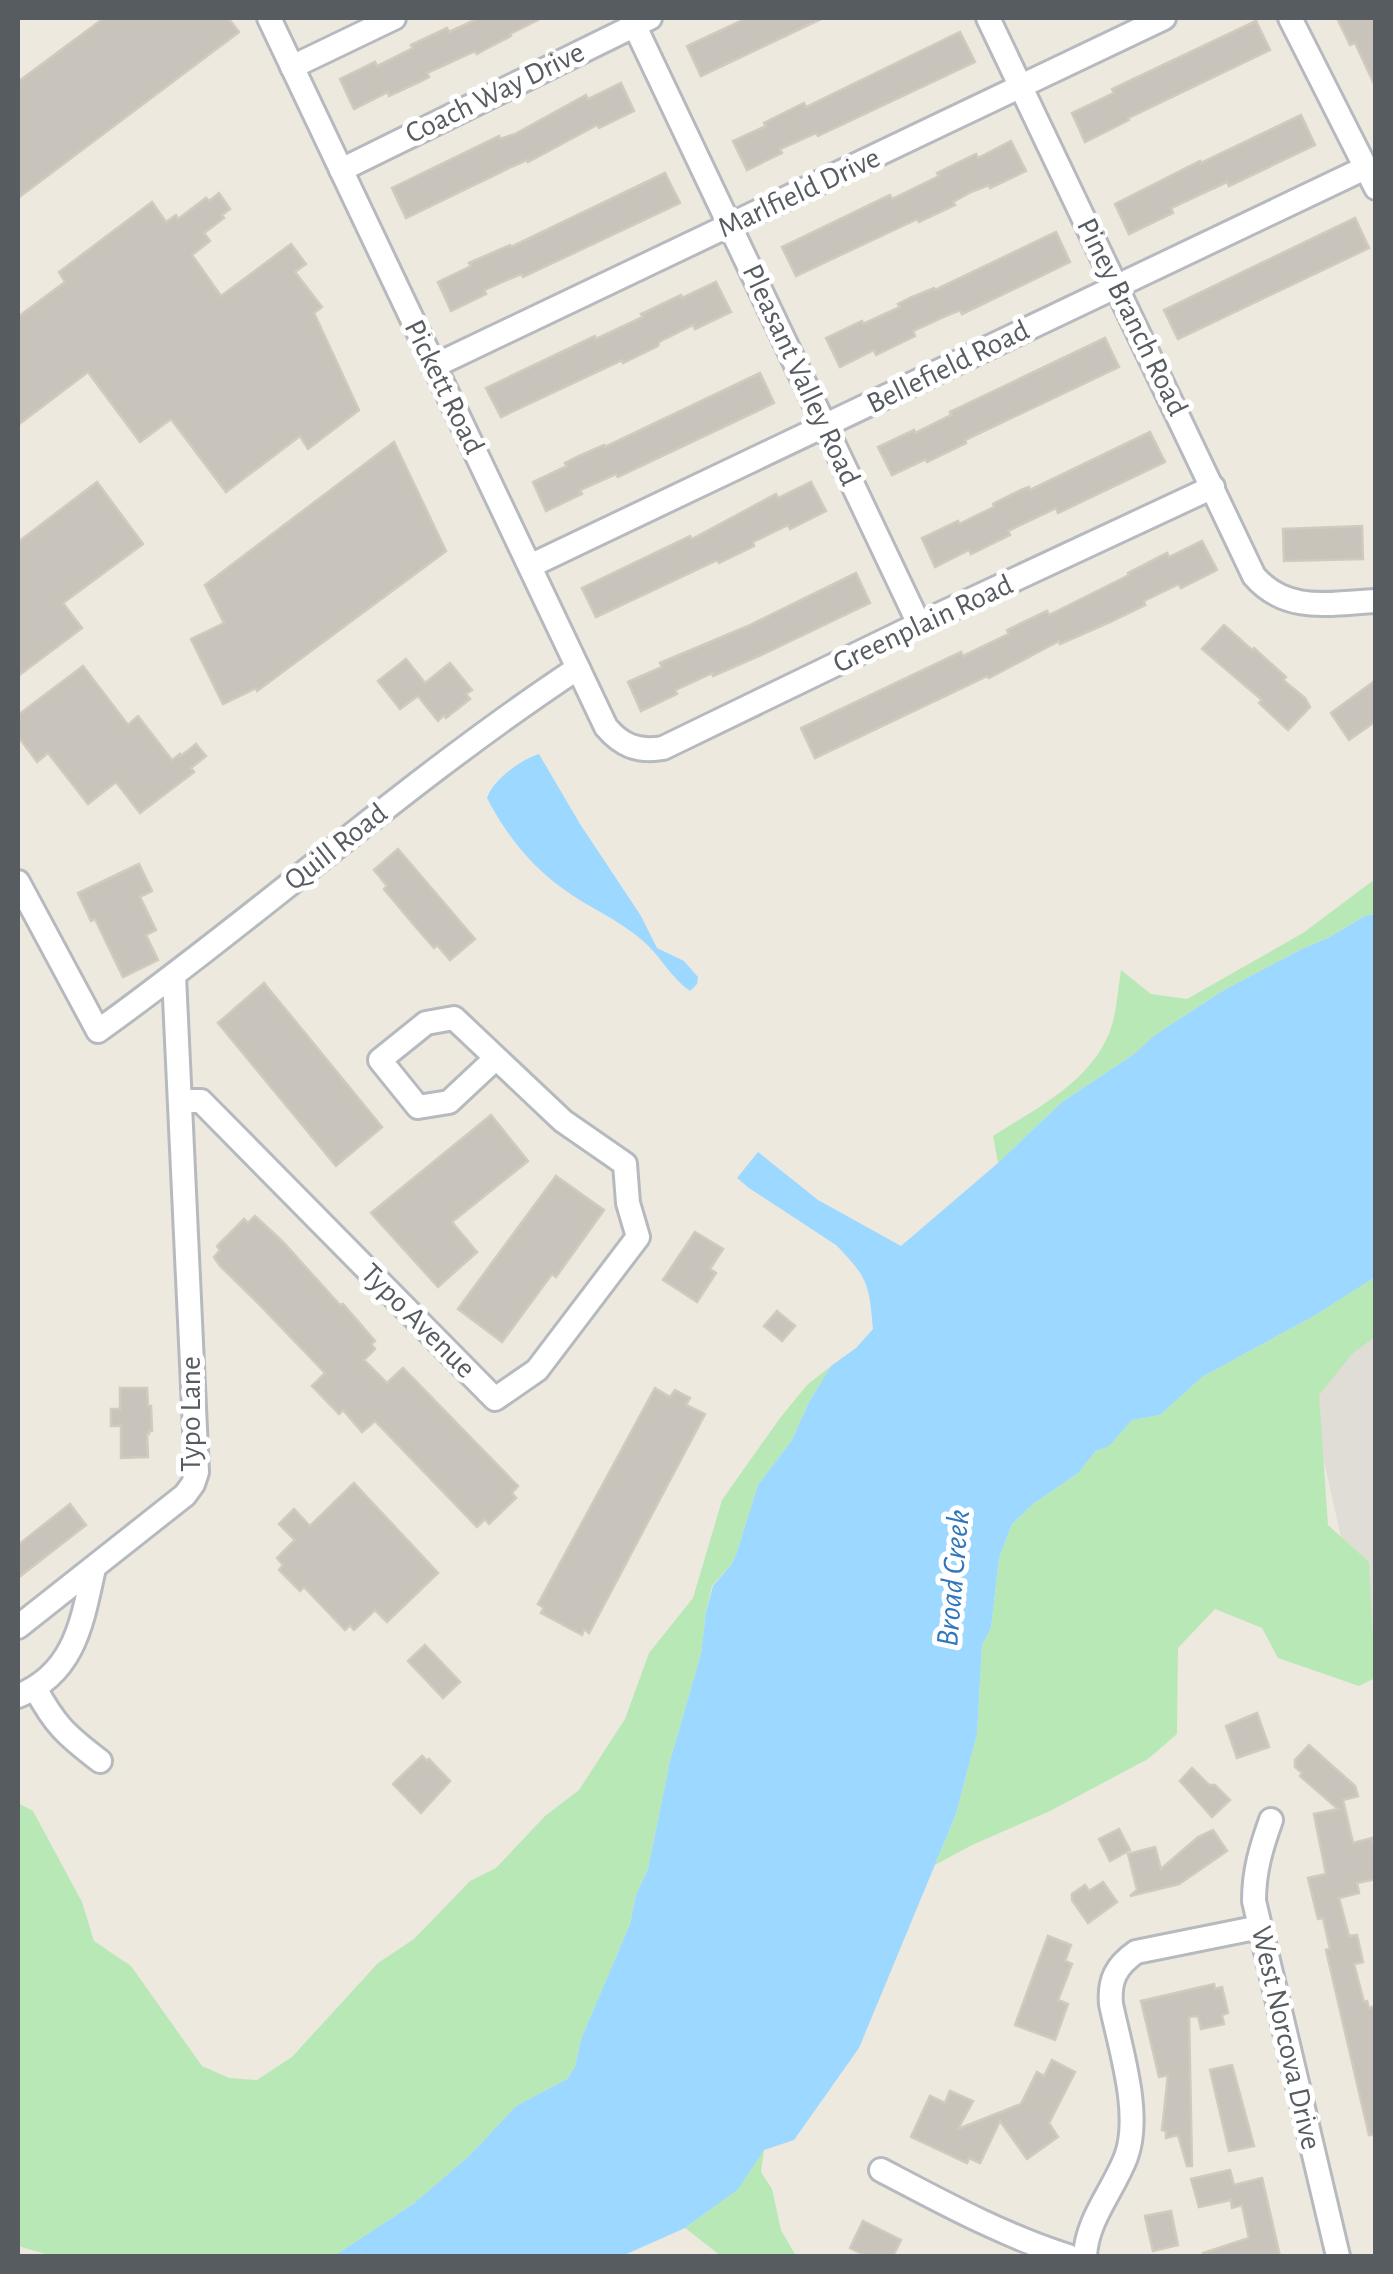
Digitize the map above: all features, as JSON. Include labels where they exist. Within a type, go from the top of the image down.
[{"type":"street","name":"Pickett Road","points":[[268,18],[606,727],[616,739],[631,747]]},
{"type":"street","points":[[292,67],[394,18]]},
{"type":"street","name":"Piney Branch Road","points":[[988,18],[1254,576],[1264,587],[1290,602],[1376,600]]},
{"type":"street","name":"Marlfield Drive","points":[[434,366],[1164,18]]},
{"type":"street","points":[[1290,18],[1370,178]]},
{"type":"street","name":"Coach Way Drive","points":[[341,170],[639,20]]},
{"type":"street","name":"Pleasant Valley Road","points":[[639,20],[730,226],[920,624]]},
{"type":"street","name":"Bellefield Road","points":[[530,566],[1118,286],[1370,178]]},
{"type":"street","name":"Greenplain Road","points":[[631,747],[663,748],[1214,487]]},
{"type":"street","name":"Quill Road","points":[[18,882],[98,1031],[174,976],[379,812],[578,668]]},
{"type":"street","points":[[174,976],[180,1101]]},
{"type":"street","name":"Typo Avenue","points":[[180,1101],[201,1102],[495,1399],[537,1370],[638,1236],[628,1203],[625,1164],[563,1121],[454,1018],[426,1023],[380,1060],[418,1107],[449,1102],[496,1058]]},
{"type":"street","name":"Typo Lane","points":[[18,1627],[185,1495],[193,1484],[196,1472],[180,1101]]},
{"type":"street","points":[[94,1568],[80,1631],[69,1653],[54,1672],[26,1692],[64,1733],[100,1761]]},
{"type":"street","name":"West Norcova Drive","points":[[1271,1820],[1259,1853],[1254,1901],[1338,2256]]},
{"type":"street","points":[[1086,2256],[1092,2223],[1126,2157],[1132,2136],[1133,2113],[1110,2004],[1114,1974],[1136,1952],[1260,1927]]},
{"type":"street","points":[[880,2170],[983,2224],[1068,2256]]},
{"type":"shaded area","points":[[1375,1270],[1375,1688],[1291,1315]]},
{"type":"green space","points":[[1375,879],[1375,914],[1224,990],[1155,1035],[1134,1054],[1062,1102],[998,1163],[993,1136],[1079,1077],[1104,1044],[1114,1018],[1121,970],[1151,994],[1187,999],[1303,933]]},
{"type":"green space","points":[[1375,1277],[1375,1337],[1353,1353],[1319,1395],[1328,1525],[1369,1562],[1375,1678],[1359,1686],[1278,1658],[1262,1628],[1215,1609],[1178,1648],[1177,1734],[1148,1759],[935,1865],[956,1814],[977,1734],[982,1645],[991,1628],[999,1558],[1012,1524],[1078,1473],[1096,1451],[1109,1445],[1132,1420],[1160,1415],[1202,1377],[1317,1314]]},
{"type":"green space","points":[[831,1366],[792,1440],[758,1485],[737,1552],[712,1586],[701,1654],[670,1761],[648,1869],[636,1895],[630,1924],[581,2039],[575,2067],[567,2079],[516,2106],[468,2157],[413,2204],[334,2256],[52,2256],[18,2246],[18,1803],[33,1811],[82,1902],[94,1941],[131,1966],[202,2066],[229,2078],[257,2080],[292,2057],[378,1963],[414,1939],[470,1881],[496,1868],[545,1816],[579,1790],[625,1719],[649,1653],[693,1598],[722,1500],[780,1418],[807,1385]]},
{"type":"green space","points":[[764,2150],[761,2172],[772,2189],[781,2230],[796,2256],[721,2256],[685,2228],[737,2189]]},
{"type":"water","points":[[539,754],[657,948],[684,961],[698,977],[690,991],[633,933],[550,879],[502,824],[487,798],[490,791],[508,771]]},
{"type":"water","name":"Broad Creek","points":[[1375,914],[1375,1277],[1317,1314],[1202,1377],[1160,1415],[1132,1420],[1109,1446],[1096,1451],[1078,1473],[1012,1524],[999,1558],[991,1628],[982,1645],[977,1734],[956,1814],[859,2048],[794,2140],[764,2150],[738,2189],[685,2228],[622,2256],[334,2256],[413,2204],[468,2157],[516,2106],[567,2079],[575,2067],[581,2039],[630,1924],[636,1895],[648,1869],[670,1761],[701,1654],[713,1586],[737,1552],[758,1485],[792,1440],[831,1366],[856,1348],[873,1329],[865,1282],[847,1256],[737,1178],[758,1152],[818,1200],[901,1246],[1062,1102],[1134,1054],[1155,1035],[1224,990]]},
{"type":"building","points":[[104,18],[228,18],[239,32],[18,198],[18,82]]},
{"type":"building","points":[[479,18],[542,18],[477,54],[475,51],[427,73],[429,77],[419,82],[354,109],[340,79],[375,62],[377,66],[447,28],[449,32]]},
{"type":"building","points":[[747,18],[823,18],[701,76],[687,46]]},
{"type":"building","points":[[1337,18],[1376,18],[1376,88],[1355,43],[1350,45]]},
{"type":"building","points":[[1256,21],[1270,50],[1085,142],[1072,113],[1114,93],[1112,89]]},
{"type":"building","points":[[960,32],[975,62],[818,136],[816,133],[780,149],[782,153],[747,170],[733,141],[804,103],[806,107]]},
{"type":"building","points":[[621,83],[634,111],[599,128],[597,125],[528,162],[406,218],[392,188],[499,136],[500,139],[515,134],[586,95],[588,99]]},
{"type":"building","points":[[1301,115],[1315,145],[1229,186],[1227,182],[1171,208],[1173,213],[1129,234],[1115,204]]},
{"type":"building","points":[[1011,141],[1026,171],[990,188],[989,185],[971,192],[953,202],[955,205],[796,276],[782,247]]},
{"type":"building","points":[[665,173],[680,203],[523,277],[521,274],[484,290],[486,294],[451,311],[438,282],[471,266],[469,263]]},
{"type":"building","points":[[219,193],[230,209],[204,233],[210,241],[192,255],[221,296],[291,244],[306,264],[295,272],[322,307],[314,313],[359,410],[308,449],[300,436],[226,492],[171,419],[140,442],[88,372],[18,425],[18,317],[65,282],[59,272],[152,202],[166,222],[176,215],[178,219]]},
{"type":"building","points":[[1355,218],[1369,248],[1178,339],[1164,310]]},
{"type":"building","points":[[1056,232],[1070,262],[962,314],[960,310],[913,331],[915,336],[876,355],[874,350],[840,367],[826,338]]},
{"type":"building","points":[[716,282],[731,312],[695,329],[693,325],[623,363],[622,360],[501,417],[486,388]]},
{"type":"building","points":[[1105,338],[1119,367],[927,462],[926,459],[892,475],[878,447],[914,430],[915,433],[951,415],[950,412]]},
{"type":"building","points":[[760,373],[774,403],[618,477],[616,474],[580,490],[582,494],[546,511],[533,482],[579,456]]},
{"type":"building","points":[[1150,432],[1165,462],[1058,513],[1056,508],[1008,531],[1010,535],[935,567],[922,538]]},
{"type":"building","points":[[394,442],[446,551],[257,691],[256,688],[223,704],[191,639],[224,623],[205,585]]},
{"type":"building","points":[[97,482],[143,544],[63,603],[82,628],[18,676],[18,542]]},
{"type":"building","points":[[811,482],[826,511],[790,529],[788,525],[719,563],[717,560],[596,617],[582,588],[690,536],[692,539],[776,494],[778,498]]},
{"type":"building","points":[[1362,526],[1363,559],[1284,561],[1283,529]]},
{"type":"building","points":[[1202,541],[1217,570],[1181,588],[1179,584],[1110,622],[1060,644],[1059,641],[989,678],[815,758],[801,728],[961,652],[963,656],[1047,611],[1049,615],[1167,553],[1169,557]]},
{"type":"building","points":[[856,573],[870,603],[761,655],[675,690],[677,694],[641,711],[628,682],[662,667],[660,663],[748,626]]},
{"type":"building","points":[[1224,625],[1305,698],[1310,707],[1288,730],[1259,703],[1262,700],[1202,649]]},
{"type":"building","points":[[406,659],[425,683],[450,663],[472,690],[466,694],[470,699],[438,721],[418,696],[400,709],[378,681]]},
{"type":"building","points":[[83,666],[128,725],[138,716],[172,760],[196,744],[206,756],[191,768],[194,772],[140,813],[116,782],[88,804],[48,753],[37,762],[18,736],[18,715]]},
{"type":"building","points":[[1376,680],[1376,721],[1349,740],[1331,713]]},
{"type":"building","points":[[398,849],[475,939],[450,960],[414,925],[384,889],[387,886],[374,870]]},
{"type":"building","points":[[139,864],[152,891],[140,897],[156,930],[146,935],[158,960],[123,977],[78,893]]},
{"type":"building","points":[[264,983],[382,1127],[336,1166],[218,1023]]},
{"type":"building","points":[[491,1115],[528,1161],[452,1222],[477,1252],[438,1287],[371,1213]]},
{"type":"building","points":[[556,1176],[604,1210],[502,1342],[458,1309]]},
{"type":"building","points":[[255,1216],[375,1341],[371,1344],[375,1349],[364,1360],[387,1383],[403,1368],[518,1486],[512,1493],[516,1498],[489,1524],[485,1519],[477,1527],[375,1421],[362,1432],[343,1410],[339,1414],[312,1386],[325,1373],[220,1266],[214,1257],[220,1250],[217,1246],[244,1219],[248,1223]]},
{"type":"building","points":[[695,1232],[723,1249],[710,1269],[716,1273],[697,1302],[663,1280]]},
{"type":"building","points":[[777,1311],[795,1326],[782,1341],[764,1326]]},
{"type":"building","points":[[120,1388],[147,1388],[152,1431],[147,1434],[148,1457],[121,1458],[121,1426],[111,1426],[111,1409],[120,1409]]},
{"type":"building","points":[[655,1388],[670,1397],[675,1390],[690,1398],[686,1405],[705,1414],[589,1633],[584,1629],[582,1635],[541,1613],[544,1608],[538,1604]]},
{"type":"building","points":[[354,1483],[438,1573],[387,1622],[375,1610],[354,1630],[350,1625],[345,1630],[304,1587],[300,1591],[279,1570],[283,1565],[277,1558],[295,1540],[279,1524],[294,1509],[310,1526]]},
{"type":"building","points":[[70,1504],[86,1525],[18,1578],[18,1545]]},
{"type":"building","points":[[425,1645],[460,1682],[443,1698],[408,1661]]},
{"type":"building","points":[[1257,1713],[1269,1747],[1237,1758],[1226,1726]]},
{"type":"building","points":[[1309,1745],[1355,1786],[1358,1796],[1343,1800],[1353,1843],[1372,1838],[1375,1854],[1376,1879],[1357,1883],[1359,1893],[1339,1898],[1349,1936],[1357,1935],[1363,1962],[1354,1964],[1364,2002],[1369,2008],[1376,2006],[1376,2135],[1369,2135],[1326,1950],[1330,1949],[1323,1918],[1318,1919],[1308,1878],[1326,1874],[1314,1814],[1338,1809],[1295,1767],[1295,1760]]},
{"type":"building","points":[[422,1756],[450,1781],[421,1813],[393,1784]]},
{"type":"building","points":[[1192,1768],[1230,1800],[1212,1817],[1180,1781]]},
{"type":"building","points":[[1119,1829],[1130,1850],[1110,1861],[1099,1839]]},
{"type":"building","points":[[1213,1830],[1227,1851],[1179,1884],[1130,1896],[1137,1890],[1128,1854],[1155,1847],[1161,1869],[1198,1837]]},
{"type":"building","points":[[1103,1882],[1117,1902],[1088,1923],[1072,1894],[1085,1885],[1089,1891]]},
{"type":"building","points":[[1048,1936],[1071,1945],[1065,1961],[1072,1964],[1058,2000],[1068,2004],[1055,2040],[1015,2025]]},
{"type":"building","points":[[1214,1984],[1215,1989],[1222,1987],[1228,2013],[1222,2015],[1224,2024],[1201,2029],[1198,2016],[1189,2017],[1192,2166],[1187,2166],[1178,2135],[1166,2138],[1166,2131],[1162,2130],[1168,2075],[1159,2077],[1141,2001]]},
{"type":"building","points":[[1052,2060],[1075,2072],[1049,2123],[1058,2137],[1027,2159],[1000,2121],[980,2163],[969,2158],[967,2163],[911,2137],[930,2096],[945,2103],[950,2091],[973,2101],[958,2129],[1021,2104],[1037,2072],[1044,2076]]},
{"type":"building","points":[[1232,2065],[1254,2146],[1229,2151],[1210,2070]]},
{"type":"building","points":[[1230,2170],[1234,2185],[1262,2178],[1280,2256],[1204,2256],[1203,2253],[1249,2238],[1242,2205],[1232,2208],[1231,2200],[1199,2207],[1191,2179]]},
{"type":"building","points":[[1171,2211],[1178,2245],[1153,2251],[1145,2216]]},
{"type":"building","points":[[863,2221],[901,2240],[893,2256],[866,2256],[850,2248]]}]
